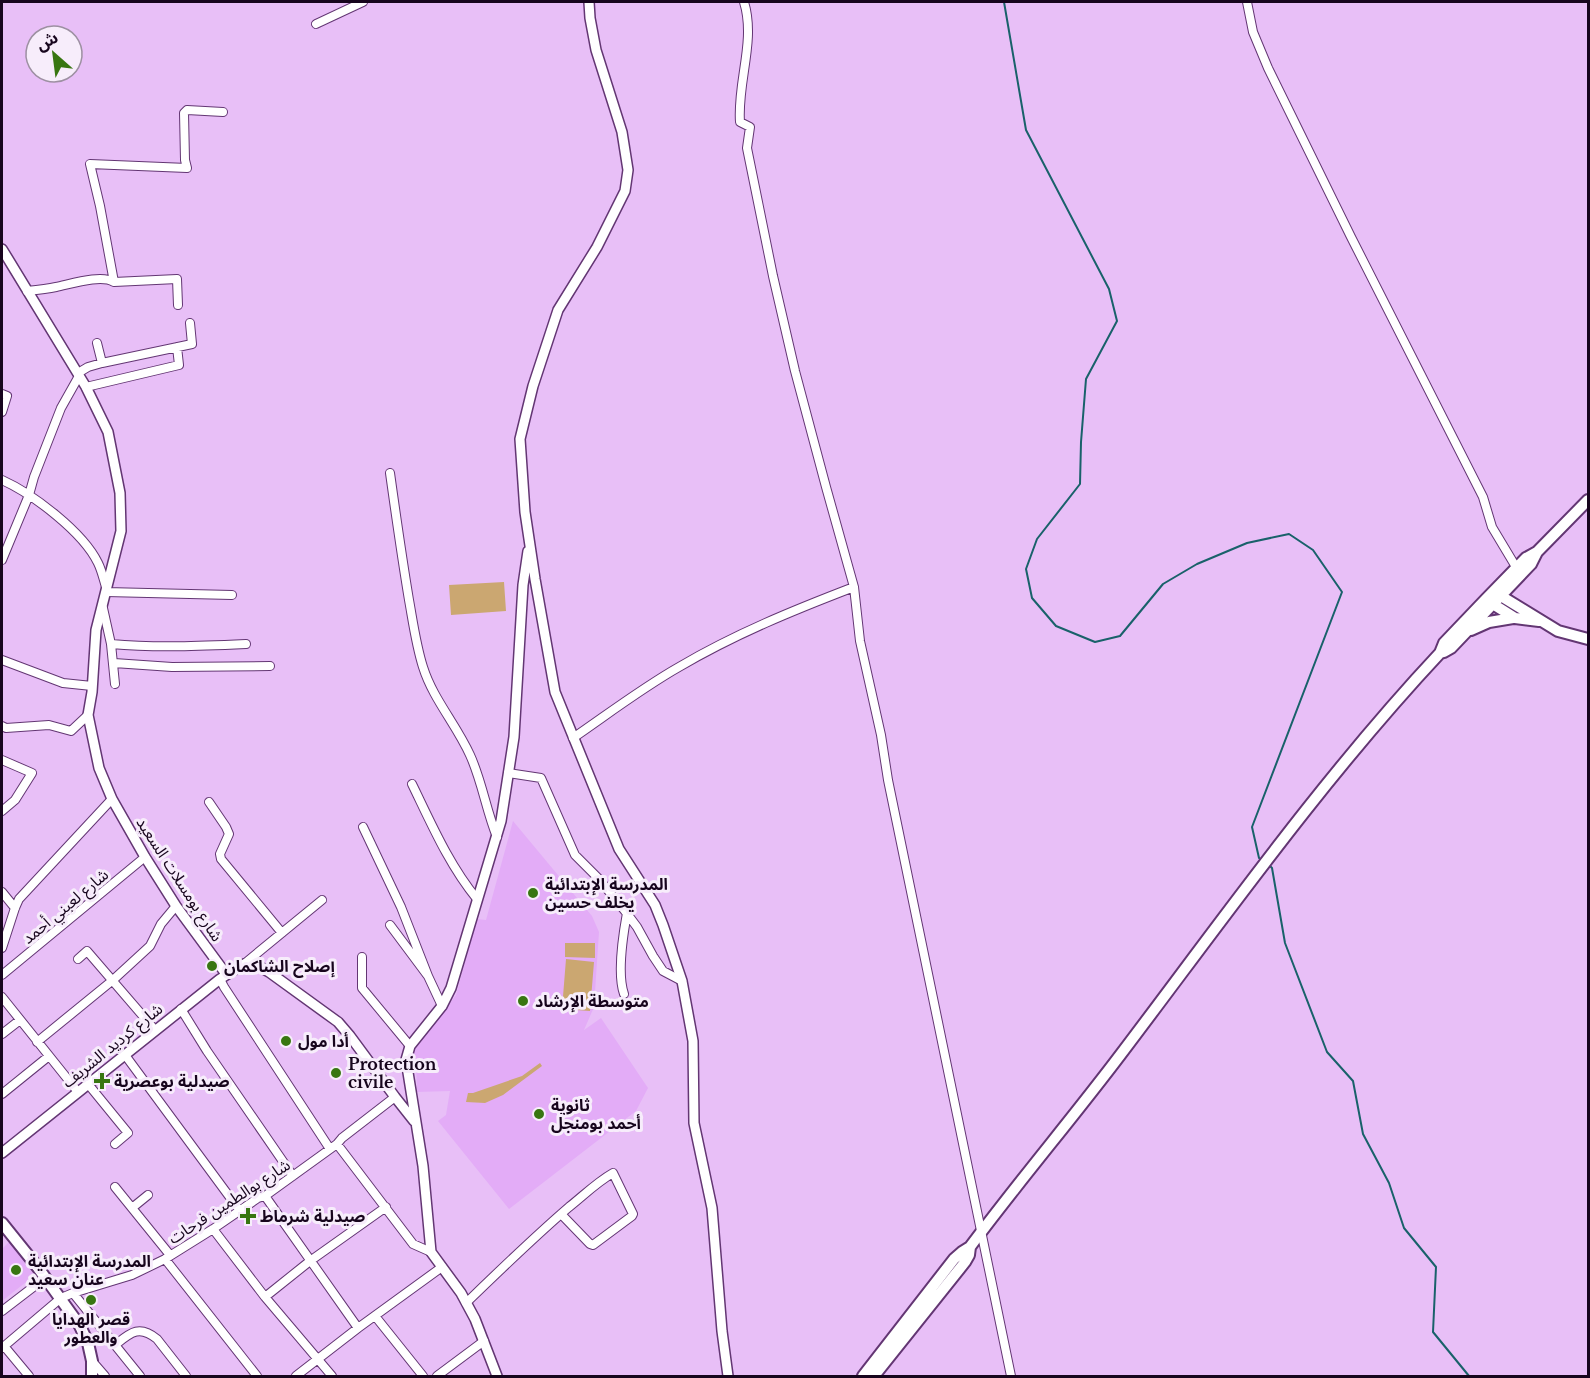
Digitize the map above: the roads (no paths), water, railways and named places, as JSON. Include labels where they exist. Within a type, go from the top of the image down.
[{"type":"main road","points":[[863,1377],[954,1259],[970,1246],[1121,1055],[1242,893],[1379,720],[1440,653],[1444,643],[1532,564],[1537,552],[1588,500]]},
{"type":"main road","points":[[1440,653],[1448,651],[1466,633],[1516,567],[1529,555],[1537,552]]},
{"type":"main road","points":[[1493,598],[1515,618]]},
{"type":"main road","points":[[1493,598],[1527,611],[1558,631],[1588,639]]},
{"type":"main road","points":[[1466,633],[1489,622],[1515,618],[1542,622]]},
{"type":"main road","points":[[2,1223],[61,1298],[84,1334],[92,1361],[92,1377]]},
{"type":"main road","points":[[874,1377],[965,1262],[970,1246]]},
{"type":"street","points":[[316,24],[363,2]]},
{"type":"street","points":[[589,2],[598,59],[622,132],[628,170],[625,190],[602,238],[558,310],[533,386],[520,439],[525,512],[555,692],[619,849],[655,905],[682,981],[693,1041],[694,1123],[712,1208],[728,1377]]},
{"type":"street","points":[[744,2],[749,31],[739,106],[740,122],[750,127],[747,148],[773,276],[826,488],[854,587],[860,641],[882,735],[888,780],[1011,1377]]},
{"type":"street","points":[[1247,2],[1253,32],[1268,68],[1483,497],[1492,527],[1516,567]]},
{"type":"street","points":[[114,282],[90,164],[187,168],[184,112],[187,110],[223,112]]},
{"type":"street","name":"شارع بومسلات السعيد","points":[[2,251],[86,387],[108,432],[120,493],[121,531],[96,630],[88,715],[99,768],[112,799],[145,857],[223,976]]},
{"type":"street","points":[[27,291],[108,278],[114,282],[177,279],[178,305]]},
{"type":"street","points":[[2,560],[61,408],[78,375],[88,367],[102,363],[192,344],[190,323]]},
{"type":"street","points":[[97,343],[102,363]]},
{"type":"street","points":[[86,387],[179,365],[177,347]]},
{"type":"street","points":[[2,394],[7,396],[2,412]]},
{"type":"street","points":[[390,473],[401,554],[422,664],[430,685],[470,754],[481,783],[496,837]]},
{"type":"street","points":[[2,480],[29,495],[72,530],[98,563],[106,591],[232,595]]},
{"type":"street","points":[[497,1377],[484,1341],[466,1303],[432,1252],[423,1166],[406,1053],[442,1006],[451,988],[501,821],[514,737],[523,585],[530,542]]},
{"type":"street","points":[[573,738],[679,667],[794,610],[854,587]]},
{"type":"street","points":[[102,606],[111,644],[115,684]]},
{"type":"street","points":[[111,644],[179,647],[246,644]]},
{"type":"street","points":[[2,660],[63,683],[92,686]]},
{"type":"street","points":[[114,663],[172,667],[270,666]]},
{"type":"street","points":[[2,726],[6,728],[49,725],[71,731],[88,715]]},
{"type":"street","points":[[2,759],[32,773],[15,800],[2,811]]},
{"type":"street","points":[[508,773],[541,778],[575,855],[627,913],[663,971],[682,981]]},
{"type":"street","points":[[412,784],[449,858],[477,899]]},
{"type":"street","points":[[2,948],[19,899],[112,799]]},
{"type":"street","points":[[209,802],[229,834],[220,854],[221,859],[282,933]]},
{"type":"street","points":[[363,827],[401,907],[442,1006]]},
{"type":"street","name":"شارع لعبني أحمد","points":[[2,975],[145,857]]},
{"type":"street","points":[[2,892],[15,908]]},
{"type":"street","points":[[244,964],[322,900]]},
{"type":"street","points":[[38,1042],[150,946],[161,924],[176,906]]},
{"type":"street","points":[[624,994],[620,984],[627,913]]},
{"type":"street","points":[[390,925],[428,976]]},
{"type":"street","points":[[78,959],[87,951],[155,1030]]},
{"type":"street","points":[[362,957],[362,988],[410,1046]]},
{"type":"street","points":[[244,964],[255,964],[269,972],[338,1022],[416,1123]]},
{"type":"street","name":"شارع كرديد الشريف","points":[[2,1153],[223,976],[244,964]]},
{"type":"street","points":[[223,976],[224,987],[330,1149]]},
{"type":"street","points":[[2,997],[78,1092]]},
{"type":"street","points":[[181,1009],[207,1051],[293,1176]]},
{"type":"street","points":[[2,1034],[20,1020]]},
{"type":"street","points":[[125,1055],[240,1210]]},
{"type":"street","points":[[2,1094],[49,1056]]},
{"type":"street","points":[[88,1084],[128,1133],[115,1144]]},
{"type":"street","name":"شارع بوالطمين فرحات","points":[[3,1347],[61,1298],[132,1275],[213,1229],[258,1198],[266,1196],[337,1144],[395,1097]]},
{"type":"street","points":[[337,1144],[412,1244],[432,1252]]},
{"type":"street","points":[[466,1303],[526,1244],[561,1214],[602,1180],[613,1173],[633,1214],[593,1245],[561,1214]]},
{"type":"street","points":[[115,1187],[257,1377]]},
{"type":"street","points":[[132,1208],[148,1195]]},
{"type":"street","points":[[266,1196],[358,1328]]},
{"type":"street","points":[[265,1297],[310,1261],[386,1207]]},
{"type":"street","points":[[213,1229],[265,1297],[332,1377]]},
{"type":"street","points":[[296,1377],[358,1328],[442,1268]]},
{"type":"street","points":[[2,1311],[45,1278]]},
{"type":"street","points":[[74,1293],[140,1377]]},
{"type":"street","points":[[375,1316],[423,1377]]},
{"type":"street","points":[[115,1345],[130,1333],[138,1330],[151,1334],[186,1377]]},
{"type":"street","points":[[437,1377],[484,1341]]},
{"type":"street","points":[[3,1347],[29,1377]]},
{"type":"street","points":[[92,1361],[105,1377]]},
{"type":"waterway","points":[[1004,2],[1026,130],[1109,289],[1117,321],[1086,379],[1080,484],[1037,539],[1026,569],[1032,598],[1056,626],[1095,642],[1120,636],[1163,584],[1197,564],[1247,543],[1289,534],[1313,550],[1342,592],[1252,827],[1259,858],[1263,861]]},
{"type":"waterway","points":[[1268,864],[1272,868],[1285,943],[1327,1052],[1353,1081],[1363,1134],[1389,1183],[1404,1228],[1436,1267],[1433,1332],[1469,1376]]},
{"type":"place","name":"المدرسة الإبتدائية يخلف حسين","points":[[533,893]]},
{"type":"place","name":"إصلاح الشاكمان","points":[[212,966]]},
{"type":"place","name":"متوسطة الإرشاد","points":[[523,1001]]},
{"type":"place","name":"أدا مول","points":[[286,1041]]},
{"type":"place","name":"Protection civile","points":[[336,1073]]},
{"type":"place","name":"صيدلية بوعصرية","points":[[102,1081]]},
{"type":"place","name":"ثانوية أحمد بومنجل","points":[[539,1114]]},
{"type":"place","name":"صيدلية شرماط","points":[[248,1216]]},
{"type":"place","name":"المدرسة الإبتدائية عنان سعيد","points":[[16,1270]]},
{"type":"place","name":"قصر الهدايا والعطور","points":[[91,1300]]}]
